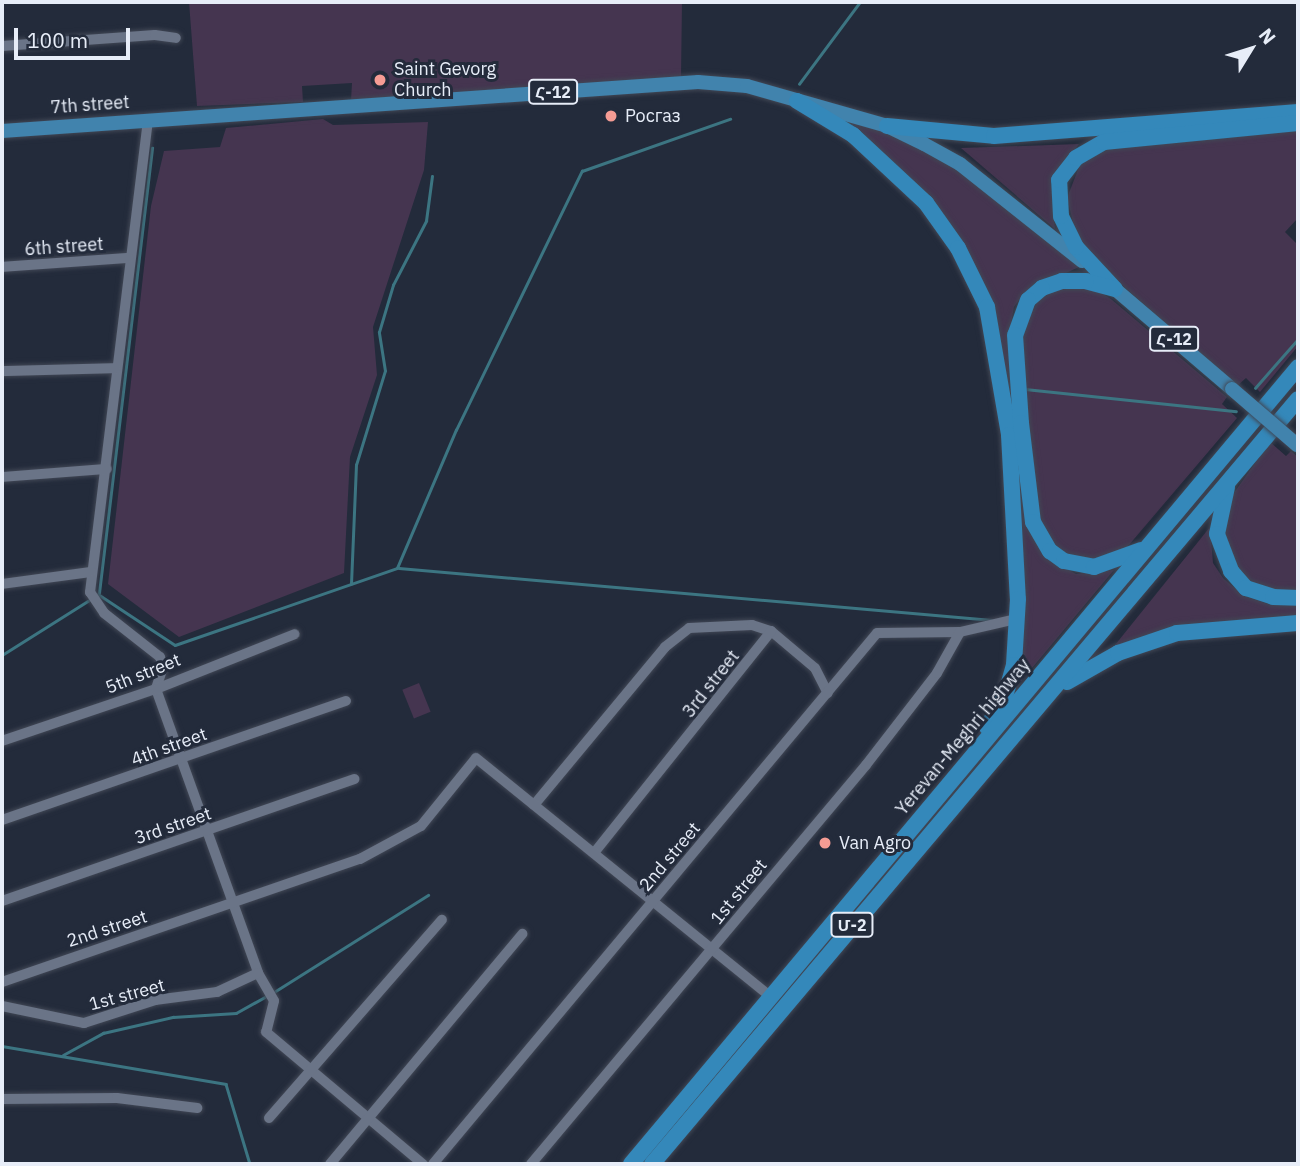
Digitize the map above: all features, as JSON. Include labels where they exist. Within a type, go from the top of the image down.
[{"type":"highway","points":[[797,101],[853,135],[926,203],[958,248],[987,307],[1009,435],[1016,619],[1014,665],[1005,696],[978,749]]},
{"type":"highway","points":[[887,127],[995,136],[1298,112]]},
{"type":"highway","points":[[1115,289],[1076,247],[1061,216],[1059,180],[1076,158],[1104,142],[1298,123]]},
{"type":"highway","points":[[1115,289],[1086,281],[1062,281],[1033,294],[1021,310],[1015,335],[1026,473],[1040,538],[1064,561],[1079,566],[1108,565],[1144,548]]},
{"type":"highway","name":"Yerevan-Meghri highway","points":[[631,1164],[1298,367]]},
{"type":"highway","name":"Yerevan-Meghri highway","points":[[652,1164],[1298,399]]},
{"type":"highway","points":[[1230,479],[1216,521],[1227,564],[1247,588],[1273,597],[1298,598]]},
{"type":"highway","points":[[1056,688],[1118,653],[1177,633],[1298,623]]},
{"type":"main road","name":"7th street","points":[[2,131],[698,82],[747,86],[797,101]]},
{"type":"main road","name":"Հ-12","points":[[797,101],[887,127],[960,164],[1115,289],[1298,445]]},
{"type":"street","points":[[2,47],[155,35],[176,38]]},
{"type":"street","points":[[148,120],[116,368],[107,469],[91,572],[92,596],[160,657],[163,667],[156,689],[258,973],[270,989],[274,1001],[266,1032],[368,1121],[423,1164]]},
{"type":"street","name":"6th street","points":[[2,267],[129,258]]},
{"type":"street","points":[[2,371],[116,368]]},
{"type":"street","points":[[2,477],[107,469]]},
{"type":"street","points":[[2,584],[91,572]]},
{"type":"street","points":[[960,632],[1016,619]]},
{"type":"street","points":[[770,996],[534,805],[665,647],[689,628],[752,625],[771,631],[815,668],[828,693]]},
{"type":"street","name":"3rd street","points":[[594,853],[771,631]]},
{"type":"street","name":"2nd street","points":[[433,1164],[611,947],[654,903],[877,633],[960,632]]},
{"type":"street","name":"1st street","points":[[531,1164],[713,949],[916,702],[960,632]]},
{"type":"street","name":"5th street","points":[[2,741],[156,689],[295,634]]},
{"type":"street","name":"4th street","points":[[2,820],[182,760],[346,701]]},
{"type":"street","name":"2nd street","points":[[2,982],[360,859],[421,826],[469,762],[476,758],[487,763],[534,805]]},
{"type":"street","name":"3rd street","points":[[2,901],[354,779]]},
{"type":"street","points":[[269,1118],[442,920]]},
{"type":"street","points":[[330,1164],[522,934]]},
{"type":"street","name":"1st street","points":[[2,1006],[84,1023],[155,1000],[217,992],[258,973]]},
{"type":"street","points":[[2,1099],[106,1097],[197,1108]]},
{"type":"shaded area","points":[[189,2],[682,2],[681,78],[351,100],[352,83],[302,86],[303,102],[197,106]]},
{"type":"shaded area","points":[[832,115],[901,135],[955,164],[1079,267],[1025,292],[1014,307],[1009,335],[1016,471],[1027,522],[1044,556],[1076,574],[1114,570],[1007,698],[1016,665],[1009,436],[985,303],[932,205],[862,132]]},
{"type":"shaded area","points":[[323,119],[333,125],[428,122],[424,170],[373,327],[377,375],[350,457],[344,573],[179,637],[108,584],[151,206],[164,151],[220,147],[226,128]]},
{"type":"shaded area","points":[[1298,127],[1298,218],[1285,232],[1298,245],[1298,346],[1260,392],[1246,378],[1237,386],[1105,270],[1078,242],[1067,198],[1079,167],[1093,154],[1111,147]]},
{"type":"shaded area","points":[[1079,144],[1051,180],[1055,229],[961,148]]},
{"type":"shaded area","points":[[1069,286],[1095,289],[1111,299],[1227,397],[1222,404],[1237,418],[1123,552],[1095,562],[1056,551],[1038,521],[1030,474],[1021,335],[1042,291]]},
{"type":"shaded area","points":[[1270,442],[1286,456],[1291,451],[1298,457],[1298,594],[1287,595],[1246,581],[1224,546],[1226,504]]},
{"type":"shaded area","points":[[1210,527],[1213,563],[1223,578],[1244,596],[1271,605],[1298,605],[1298,617],[1156,632],[1111,650]]},
{"type":"shaded area","points":[[419,683],[431,712],[414,718],[402,690]]},
{"type":"waterway","points":[[799,84],[860,2]]},
{"type":"waterway","points":[[98,594],[175,645],[397,568],[456,430],[582,171],[730,119]]},
{"type":"waterway","points":[[99,593],[152,148]]},
{"type":"waterway","points":[[351,584],[356,465],[385,371],[379,332],[393,285],[426,221],[432,176]]},
{"type":"waterway","points":[[1255,388],[1298,339]]},
{"type":"waterway","points":[[1025,389],[1236,411]]},
{"type":"waterway","points":[[399,568],[992,620]]},
{"type":"waterway","points":[[2,655],[91,599]]},
{"type":"waterway","points":[[274,992],[428,895]]},
{"type":"waterway","points":[[63,1055],[103,1033],[173,1017],[236,1013],[268,995]]},
{"type":"waterway","points":[[2,1046],[226,1084],[250,1164]]},
{"type":"place","name":"Saint Gevorg Church","points":[[380,80]]},
{"type":"place","name":"Росгаз","points":[[611,116]]},
{"type":"place","name":"Van Agro","points":[[825,843]]}]
